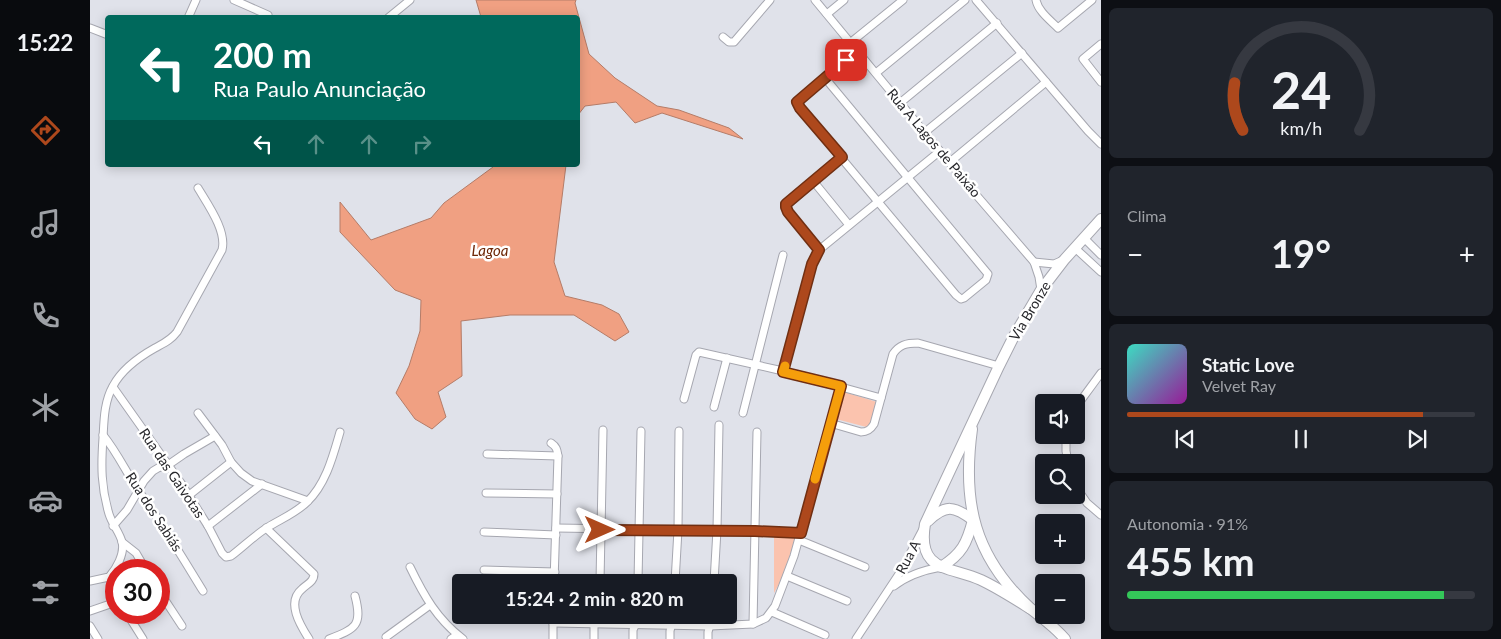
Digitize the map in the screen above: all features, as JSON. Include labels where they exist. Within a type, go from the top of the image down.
[{"type":"main road","name":"Via Bronze","points":[[976,414],[998,366],[1041,290],[1064,260],[1101,219]]},
{"type":"main road","points":[[976,414],[972,430],[969,475],[970,499],[974,520],[989,557],[1009,585],[1031,609]]},
{"type":"main road","points":[[976,414],[925,524],[923,536],[926,551],[932,560],[941,567],[982,580],[1031,609],[1059,631],[1066,639]]},
{"type":"main road","points":[[925,524],[939,512],[950,508],[963,512],[974,520]]},
{"type":"main road","points":[[941,567],[965,545],[974,520]]},
{"type":"street","points":[[189,15],[196,0]]},
{"type":"street","points":[[234,0],[268,15]]},
{"type":"street","points":[[392,15],[410,0]]},
{"type":"street","points":[[723,38],[729,42],[734,42],[770,0]]},
{"type":"street","name":"Rua A Lagos de Paixão","points":[[816,0],[924,133],[1034,262],[1040,277],[1041,290]]},
{"type":"street","points":[[827,14],[844,0]]},
{"type":"street","points":[[850,43],[903,0]]},
{"type":"street","points":[[876,73],[965,0]]},
{"type":"street","points":[[976,0],[1088,132],[1101,144]]},
{"type":"street","points":[[1036,0],[1043,13],[1058,28],[1092,0]]},
{"type":"street","points":[[900,103],[997,23]]},
{"type":"street","points":[[90,28],[105,34]]},
{"type":"street","points":[[1101,44],[1083,59],[1101,82]]},
{"type":"street","points":[[825,78],[986,271],[988,277],[964,298],[961,299],[956,295],[797,105],[798,101],[825,78],[857,51]]},
{"type":"street","points":[[924,133],[1022,53]]},
{"type":"street","points":[[950,162],[1046,82]]},
{"type":"street","points":[[783,372],[812,264],[819,250],[940,151]]},
{"type":"street","points":[[819,250],[788,212],[786,204],[842,157]]},
{"type":"street","points":[[814,182],[849,225]]},
{"type":"street","points":[[140,559],[136,553],[122,542],[113,526],[107,506],[101,470],[105,410],[113,387],[119,377],[135,360],[168,342],[177,332],[222,250],[224,243],[222,233],[198,188]]},
{"type":"street","points":[[1084,238],[1101,254]]},
{"type":"street","points":[[1075,248],[1101,272]]},
{"type":"street","points":[[743,413],[783,255]]},
{"type":"street","points":[[1034,262],[1054,264],[1064,260]]},
{"type":"street","points":[[830,424],[861,432],[869,430],[874,424],[893,354],[897,348],[904,344],[918,344],[998,366]]},
{"type":"street","points":[[684,399],[696,355],[700,352],[841,386],[881,398]]},
{"type":"street","points":[[714,406],[727,358]]},
{"type":"street","points":[[1085,395],[1101,373]]},
{"type":"street","points":[[594,639],[597,624],[710,626],[754,624],[766,618],[772,612],[787,576],[800,536],[841,386]]},
{"type":"street","name":"Rua das Gaivotas","points":[[113,387],[181,483],[226,557],[231,556],[266,528]]},
{"type":"street","points":[[198,413],[231,462],[245,476],[308,501]]},
{"type":"street","points":[[714,574],[719,425]]},
{"type":"street","points":[[600,574],[603,430]]},
{"type":"street","points":[[638,574],[641,431]]},
{"type":"street","points":[[675,574],[679,431]]},
{"type":"street","points":[[309,639],[299,621],[295,600],[298,592],[314,578],[314,574],[266,528],[308,501],[330,465],[340,432]]},
{"type":"street","points":[[754,624],[757,432]]},
{"type":"street","name":"Rua dos Sabiás","points":[[103,435],[204,591]]},
{"type":"street","points":[[113,526],[153,471],[167,465],[215,436]]},
{"type":"street","points":[[484,570],[555,572],[558,456],[555,446],[551,443]]},
{"type":"street","points":[[488,454],[558,456]]},
{"type":"street","points":[[188,496],[231,462]]},
{"type":"street","points":[[208,526],[262,484]]},
{"type":"street","points":[[486,493],[557,494]]},
{"type":"street","points":[[1085,500],[1101,515]]},
{"type":"street","name":"Rua A","points":[[890,589],[925,524]]},
{"type":"street","points":[[484,532],[600,530],[755,531],[800,536],[865,567]]},
{"type":"street","points":[[119,559],[122,542]]},
{"type":"street","points":[[856,639],[890,589],[906,577],[928,569],[941,567]]},
{"type":"street","points":[[410,568],[430,605],[457,638]]},
{"type":"street","points":[[787,576],[847,601]]},
{"type":"street","points":[[90,581],[105,579]]},
{"type":"street","points":[[329,639],[351,629],[357,622],[358,608],[355,596]]},
{"type":"street","points":[[386,636],[430,605]]},
{"type":"street","points":[[90,611],[105,606]]},
{"type":"street","points":[[170,608],[182,626]]},
{"type":"street","points":[[772,612],[825,635]]},
{"type":"street","points":[[134,624],[143,639]]},
{"type":"street","points":[[553,624],[553,639]]},
{"type":"street","points":[[633,639],[634,625]]},
{"type":"street","points":[[90,626],[98,639]]},
{"type":"street","points":[[670,639],[671,626]]},
{"type":"street","points":[[708,639],[710,626]]},
{"type":"shaded area","points":[[844,392],[877,402],[870,428],[836,419]]},
{"type":"shaded area","points":[[774,534],[796,535],[784,575],[774,593]]},
{"type":"water","points":[[476,0],[576,0],[578,15],[480,15]]},
{"type":"water","points":[[580,21],[589,54],[615,78],[657,106],[679,110],[729,128],[743,139],[662,113],[635,123],[616,102],[585,106],[580,112]]},
{"type":"water","name":"Lagoa","points":[[493,167],[566,167],[554,262],[565,296],[602,305],[619,314],[629,332],[615,341],[574,315],[510,315],[461,321],[462,376],[438,392],[446,417],[432,429],[415,419],[396,393],[409,366],[420,331],[421,300],[395,290],[340,232],[340,202],[371,240],[431,218],[444,203]]},
{"type":"slow traffic","points":[[785,366],[783,372],[841,386],[815,479]]},
{"type":"route","points":[[600,530],[801,533],[841,386],[783,372],[812,264],[819,250],[788,212],[786,204],[842,157],[797,105],[797,102],[846,60]]}]
